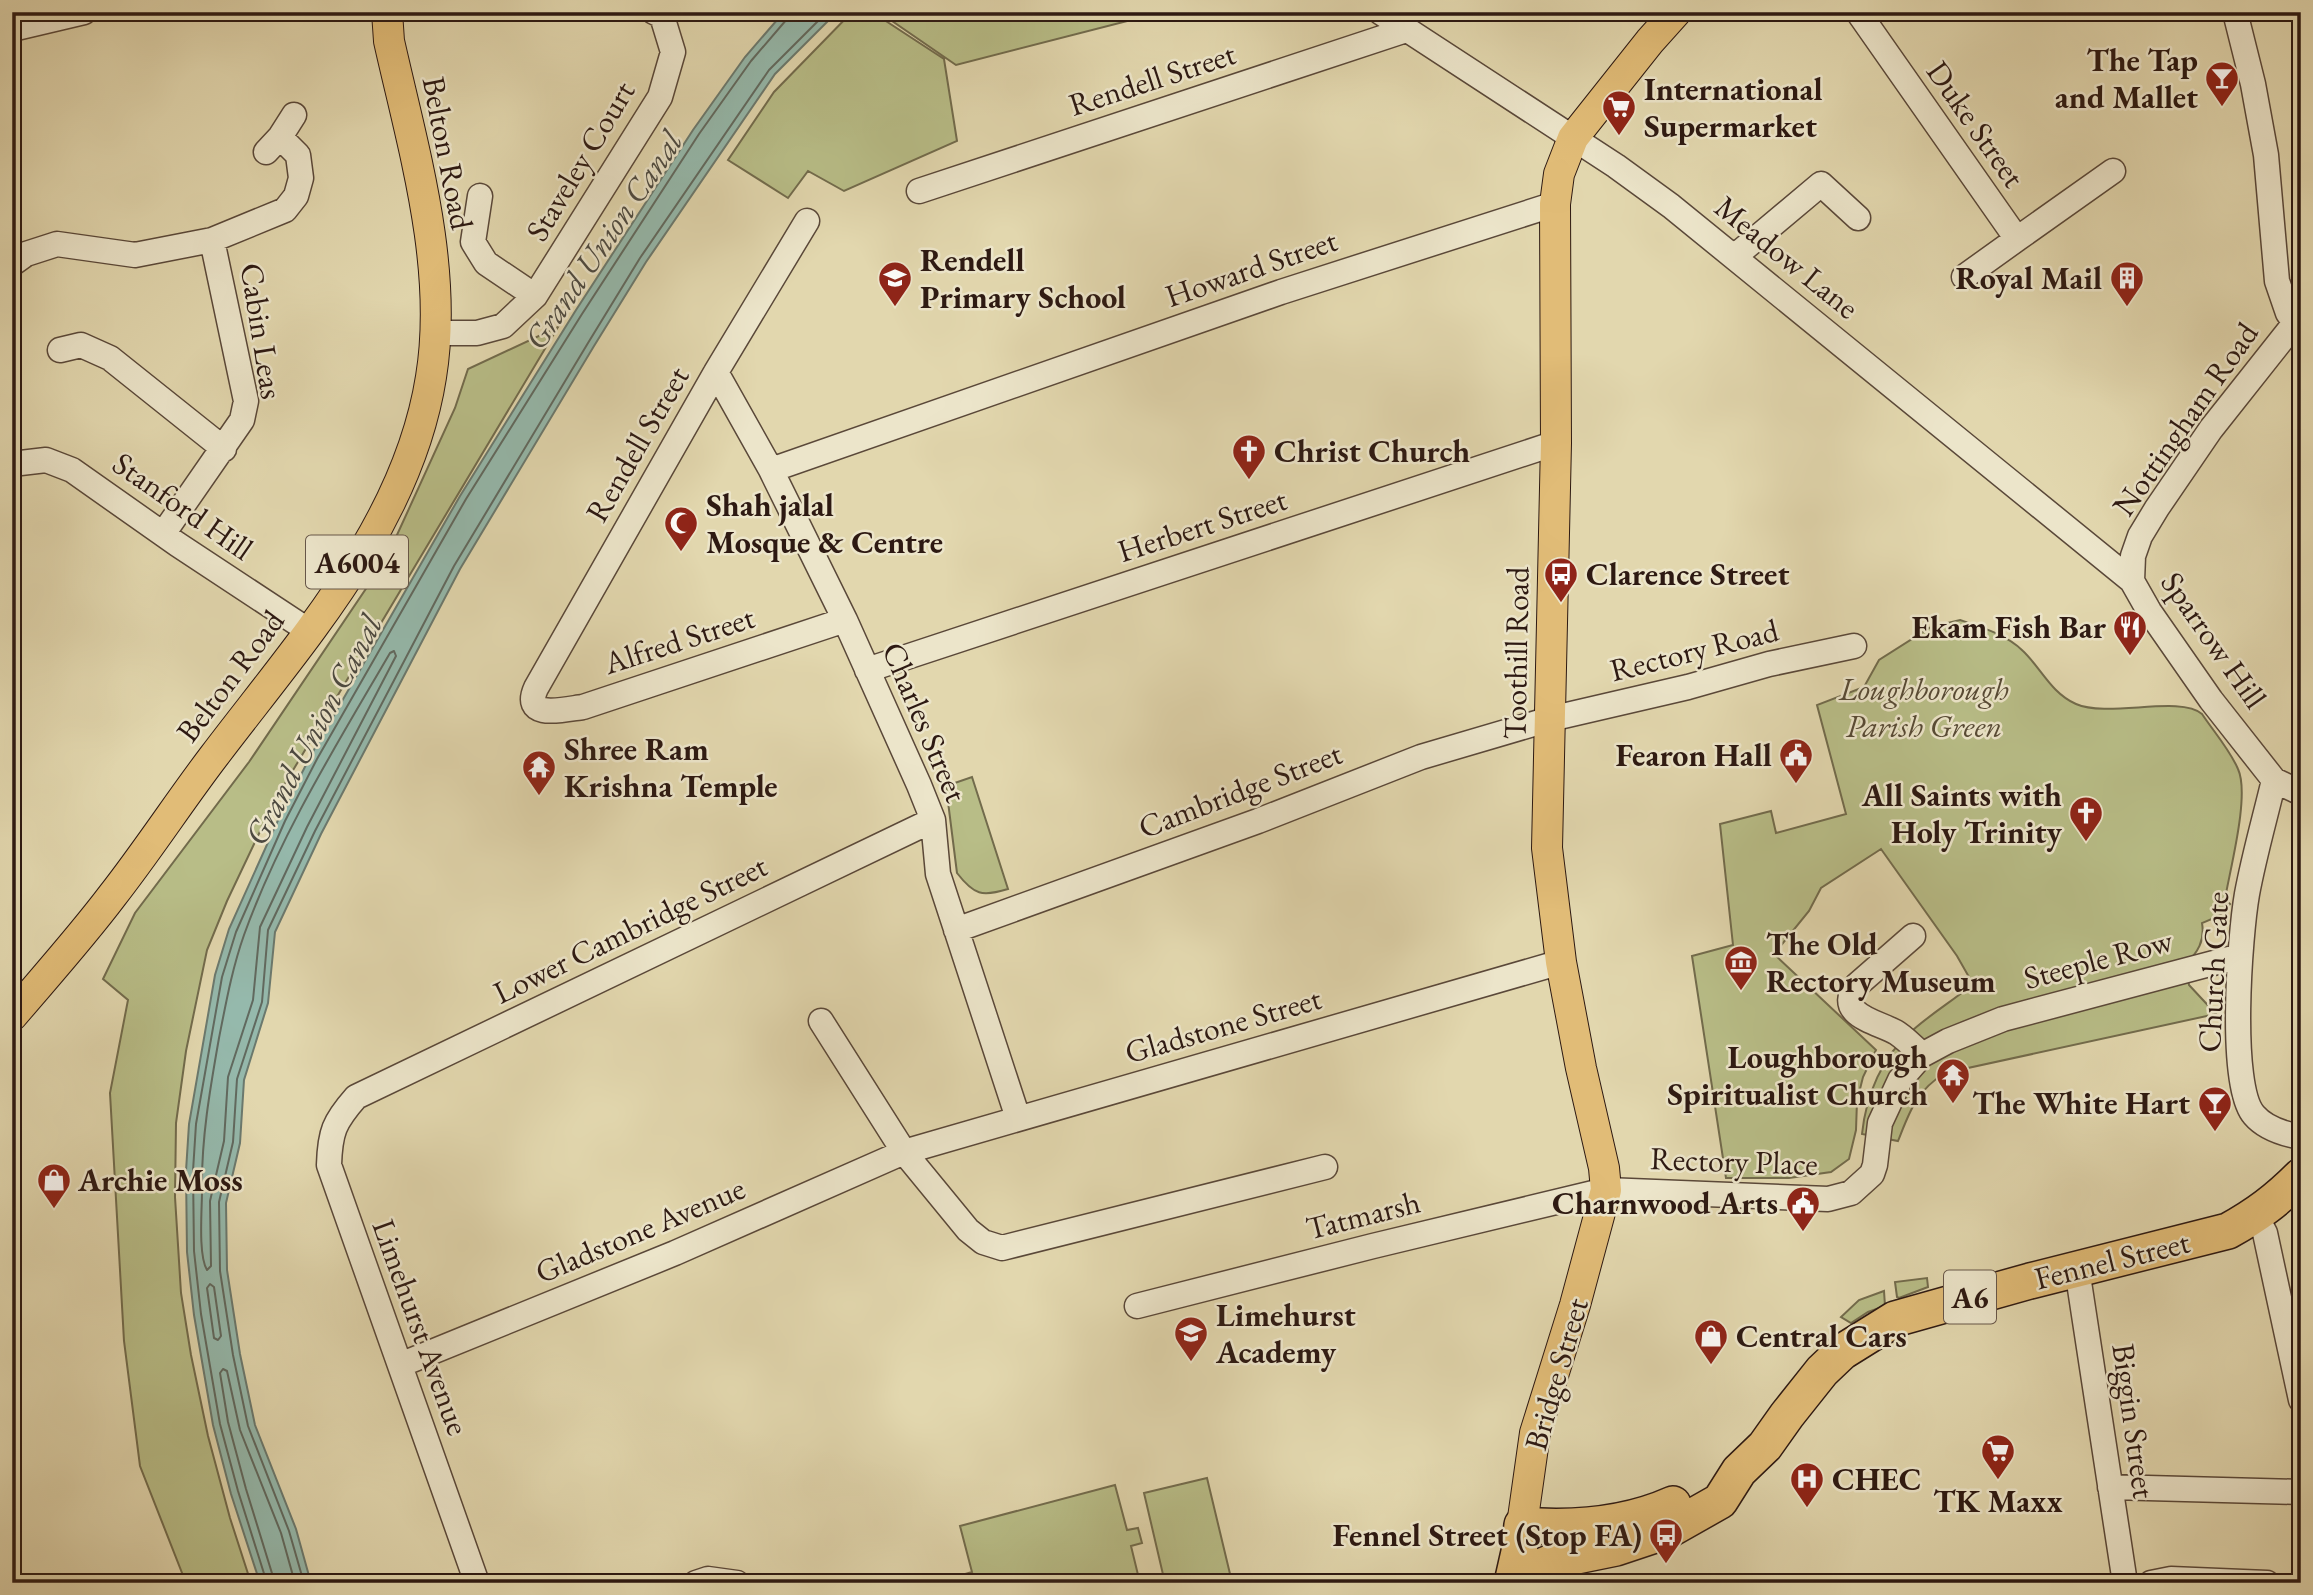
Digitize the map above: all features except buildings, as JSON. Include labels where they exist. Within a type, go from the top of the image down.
[{"type":"highway","name":"A6","points":[[2256,1216],[2301,1177]]},
{"type":"highway","name":"Fennel Street","points":[[1513,1580],[1557,1560],[1616,1548],[1667,1531],[1720,1501],[1739,1471],[1765,1446],[1822,1371],[1842,1352],[1895,1319],[2228,1231],[2256,1216]]},
{"type":"highway","name":"Fennel Street","points":[[1521,1525],[1559,1528],[1619,1521],[1661,1509],[1739,1471]]},
{"type":"highway","name":"Bridge Street","points":[[1513,1580],[1521,1525]]},
{"type":"main road","name":"Belton Road","points":[[12,1016],[112,896],[309,631],[381,522],[404,473],[420,426],[431,377],[435,333],[430,236],[389,41],[387,12]]},
{"type":"main road","points":[[1573,138],[1676,12]]},
{"type":"main road","name":"Toothill Road","points":[[1573,138],[1559,174],[1555,204],[1556,443],[1547,848],[1561,962],[1605,1179]]},
{"type":"main road","name":"Bridge Street","points":[[1521,1525],[1535,1433],[1576,1305],[1605,1179]]},
{"type":"street","points":[[12,29],[83,12]]},
{"type":"street","name":"Meadow Lane","points":[[1380,12],[1616,166],[1671,206],[2132,581]]},
{"type":"street","name":"Duke Street","points":[[1858,12],[2017,239]]},
{"type":"street","name":"Nottingham Road","points":[[2132,581],[2136,546],[2157,508],[2211,429],[2299,325],[2282,298],[2277,281],[2266,155],[2253,84],[2235,12]]},
{"type":"street","name":"Staveley Court","points":[[435,333],[477,333],[503,326],[536,296],[660,97],[673,52],[660,14]]},
{"type":"street","name":"Rendell Street","points":[[919,191],[1406,30]]},
{"type":"street","points":[[12,264],[26,254],[57,244],[135,255],[212,240],[285,210],[296,195],[301,177],[298,155],[273,144],[294,115]]},
{"type":"street","name":"Duke Street","points":[[1964,277],[2113,171]]},
{"type":"street","points":[[1734,257],[1821,184],[1858,218]]},
{"type":"street","name":"Staveley Court","points":[[480,196],[473,242],[486,263],[536,296]]},
{"type":"street","name":"Howard Street","points":[[771,470],[1281,292],[1555,204]]},
{"type":"street","name":"Rendell Street","points":[[534,704],[532,696],[536,688],[716,372],[807,221]]},
{"type":"street","name":"Cabin Leas","points":[[163,534],[224,449],[242,420],[246,401],[212,240]]},
{"type":"street","points":[[60,351],[81,345],[110,358],[224,449]]},
{"type":"street","name":"Charles Street","points":[[716,372],[771,470],[845,620],[933,820],[938,874],[1018,1118]]},
{"type":"street","name":"Herbert Street","points":[[867,670],[1556,443]]},
{"type":"street","name":"Stanford Hill","points":[[12,464],[46,460],[72,470],[309,631]]},
{"type":"street","name":"Sparrow Hill","points":[[2132,581],[2149,611],[2211,700],[2274,780],[2301,793]]},
{"type":"street","name":"Alfred Street","points":[[534,704],[540,709],[552,711],[583,707],[845,620]]},
{"type":"street","name":"Rectory Road","points":[[1550,719],[1688,687],[1769,664],[1854,646]]},
{"type":"street","name":"Cambridge Street","points":[[956,930],[1258,821],[1421,757],[1550,719]]},
{"type":"street","name":"Church Gate","points":[[2274,780],[2247,896],[2241,956],[2239,1052],[2243,1090],[2252,1114],[2274,1130],[2301,1137]]},
{"type":"street","name":"Lower Cambridge Street","points":[[356,1097],[933,820]]},
{"type":"street","points":[[1913,936],[1857,985],[1851,993],[1850,1003],[1866,1020],[1894,1031],[1922,1055]]},
{"type":"street","name":"Steeple Row","points":[[1886,1112],[1900,1080],[1922,1055],[1948,1041],[2003,1019],[2241,956]]},
{"type":"street","name":"Gladstone Street","points":[[904,1152],[1561,962]]},
{"type":"street","name":"Tatmarsh","points":[[821,1021],[904,1152],[968,1230],[984,1242],[1002,1248],[1325,1167]]},
{"type":"street","name":"Limehurst Avenue","points":[[356,1097],[340,1115],[330,1138],[329,1165],[477,1583]]},
{"type":"street","name":"Rectory Place","points":[[1605,1179],[1828,1199],[1851,1193],[1872,1174],[1880,1124],[1886,1112]]},
{"type":"street","name":"Gladstone Avenue","points":[[400,1365],[674,1253],[904,1152]]},
{"type":"street","name":"Tatmarsh","points":[[1137,1306],[1373,1246],[1605,1179]]},
{"type":"street","points":[[2256,1216],[2265,1233],[2301,1400]]},
{"type":"street","name":"Biggin Street","points":[[2077,1269],[2125,1583]]},
{"type":"street","points":[[2110,1487],[2301,1492]]},
{"type":"street","points":[[696,1583],[708,1578],[737,1583]]},
{"type":"street","points":[[2151,1583],[2171,1579],[2267,1583]]},
{"type":"green space","points":[[852,12],[872,12],[944,59],[957,141],[844,191],[808,171],[788,198],[728,160],[774,92]]},
{"type":"green space","points":[[879,12],[1138,12],[1139,18],[956,65]]},
{"type":"green space","points":[[558,327],[274,802],[207,950],[186,1051],[176,1123],[175,1197],[181,1293],[208,1436],[251,1583],[186,1583],[140,1466],[124,1341],[110,1093],[128,1000],[103,979],[135,913],[249,762],[386,559],[455,408],[468,369]]},
{"type":"green space","name":"Loughborough Parish Green","points":[[1960,620],[1993,632],[2017,645],[2053,687],[2076,704],[2106,709],[2178,706],[2192,709],[2202,714],[2226,748],[2238,769],[2242,796],[2225,899],[2230,904],[2219,916],[2202,923],[2200,946],[2185,965],[2189,985],[2216,1014],[1945,1073],[1921,1095],[1910,1111],[1898,1141],[1862,1134],[1867,1105],[1884,1064],[1902,1040],[1973,984],[1957,956],[1881,849],[1821,888],[1809,911],[1774,954],[1876,1050],[1863,1077],[1857,1101],[1856,1130],[1849,1159],[1831,1172],[1789,1178],[1726,1178],[1692,956],[1733,945],[1720,824],[1771,811],[1776,833],[1846,814],[1817,705],[1864,687],[1879,660],[1931,627]]},
{"type":"green space","points":[[972,777],[1008,889],[999,892],[985,893],[974,890],[957,873],[946,786]]},
{"type":"green space","points":[[1927,1278],[1928,1287],[1897,1297],[1895,1282]]},
{"type":"green space","points":[[1884,1291],[1885,1306],[1868,1312],[1851,1323],[1841,1317],[1859,1300]]},
{"type":"green space","points":[[1207,1478],[1231,1578],[1212,1583],[1165,1583],[1144,1493]]},
{"type":"green space","points":[[1115,1485],[1127,1530],[1138,1528],[1142,1543],[1131,1546],[1140,1583],[964,1583],[962,1575],[972,1572],[960,1526]]},
{"type":"water","points":[[784,12],[837,12],[775,74],[646,262],[594,346],[460,569],[321,834],[275,932],[268,1003],[244,1080],[240,1143],[226,1203],[227,1270],[240,1354],[255,1425],[296,1529],[311,1583],[260,1583],[231,1494],[213,1425],[194,1315],[187,1252],[186,1171],[189,1124],[215,975],[229,929],[311,755],[460,496],[693,130],[745,57]]},
{"type":"place","name":"The Tap and Mallet","points":[[2222,108]]},
{"type":"place","name":"International Supermarket","points":[[1619,137]]},
{"type":"place","name":"Rendell Primary School","points":[[895,308]]},
{"type":"place","name":"Royal Mail","points":[[2127,308]]},
{"type":"place","name":"Christ Church","points":[[1249,481]]},
{"type":"place","name":"Shah jalal Mosque & Centre","points":[[681,553]]},
{"type":"place","name":"Clarence Street","points":[[1561,604]]},
{"type":"place","name":"Ekam Fish Bar","points":[[2130,657]]},
{"type":"place","name":"Fearon Hall","points":[[1796,785]]},
{"type":"place","name":"Shree Ram Krishna Temple","points":[[539,797]]},
{"type":"place","name":"All Saints with Holy Trinity","points":[[2086,843]]},
{"type":"place","name":"The Old Rectory Museum","points":[[1741,992]]},
{"type":"place","name":"Loughborough Spiritualist Church","points":[[1953,1105]]},
{"type":"place","name":"The White Hart","points":[[2215,1133]]},
{"type":"place","name":"Archie Moss","points":[[54,1210]]},
{"type":"place","name":"Charnwood Arts","points":[[1803,1233]]},
{"type":"place","name":"Limehurst Academy","points":[[1191,1363]]},
{"type":"place","name":"Central Cars","points":[[1711,1366]]},
{"type":"place","name":"TK Maxx","points":[[1998,1481]]},
{"type":"place","name":"CHEC","points":[[1807,1509]]},
{"type":"place","name":"Fennel Street (Stop FA)","points":[[1666,1565]]},
{"type":"water label","name":"Grand Union Canal","points":[[603,240]]},
{"type":"water label","name":"Grand Union Canal","points":[[313,730]]}]
